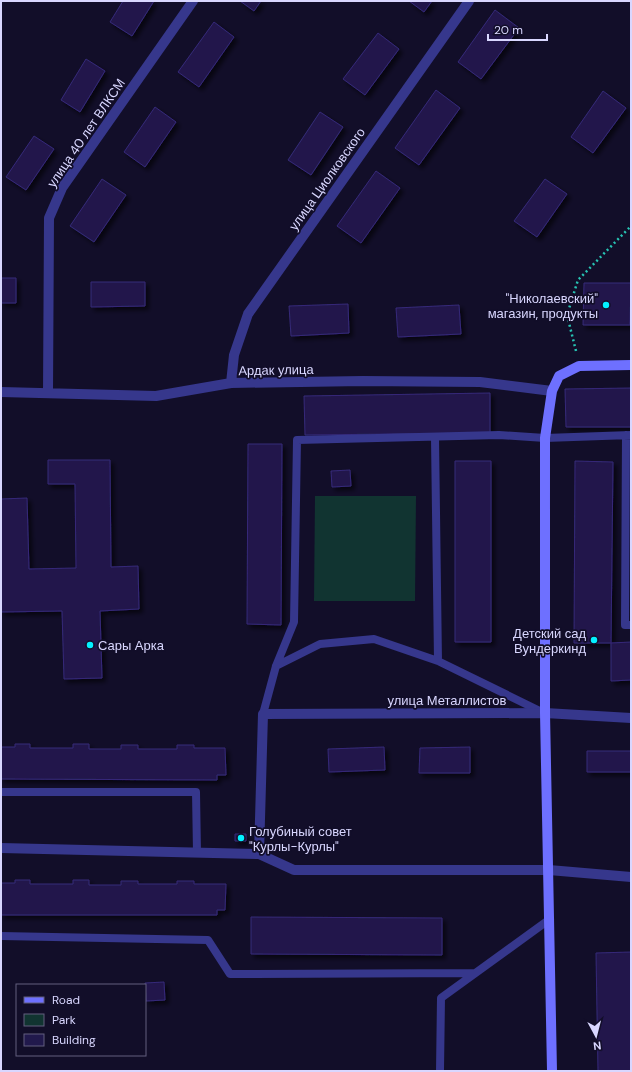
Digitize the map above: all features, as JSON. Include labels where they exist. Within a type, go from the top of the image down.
[{"type":"street","name":"улица 40 лет ВЛКСМ","points":[[48,393],[49,218],[62,188],[193,1]]},
{"type":"street","name":"улица Циолковского","points":[[231,383],[234,355],[248,314],[469,1]]},
{"type":"street","points":[[552,1071],[545,713],[545,438],[552,391],[559,376],[579,366],[631,366]]},
{"type":"street","name":"Ардак улица","points":[[1,392],[156,396],[231,383],[364,381],[480,382],[552,391]]},
{"type":"street","name":"улица Металлистов","points":[[264,714],[545,713],[631,718]]},
{"type":"street","points":[[259,854],[264,714]]},
{"type":"street","points":[[1,848],[259,854],[294,870],[549,870],[631,877]]},
{"type":"lane","points":[[264,714],[276,666],[294,622],[297,440],[435,438],[499,435],[545,438],[628,435],[625,625],[631,625]]},
{"type":"lane","points":[[435,438],[438,661]]},
{"type":"lane","points":[[276,666],[320,644],[374,639],[438,661],[545,713]]},
{"type":"lane","points":[[1,792],[196,792],[197,853]]},
{"type":"lane","points":[[440,1071],[441,998],[550,919]]},
{"type":"lane","points":[[1,936],[208,940],[230,974],[475,973]]},
{"type":"path","points":[[579,366],[567,315],[578,280],[631,226]]},
{"type":"green space","points":[[315,496],[416,496],[415,601],[314,601]]},
{"type":"building","points":[[123,1],[154,1],[132,36],[110,22]]},
{"type":"building","points":[[240,1],[261,1],[254,11]]},
{"type":"building","points":[[409,1],[432,1],[424,12]]},
{"type":"building","points":[[495,10],[519,28],[481,79],[458,62]]},
{"type":"building","points":[[214,22],[234,37],[199,87],[178,72]]},
{"type":"building","points":[[378,33],[399,49],[365,95],[343,79]]},
{"type":"building","points":[[86,59],[105,71],[80,112],[61,100]]},
{"type":"building","points":[[436,90],[460,108],[419,165],[395,148]]},
{"type":"building","points":[[603,91],[626,108],[593,153],[571,137]]},
{"type":"building","points":[[155,107],[176,122],[145,167],[124,152]]},
{"type":"building","points":[[320,112],[343,127],[311,175],[288,160]]},
{"type":"building","points":[[34,136],[54,149],[26,190],[6,177]]},
{"type":"building","points":[[376,171],[400,188],[361,243],[337,226]]},
{"type":"building","points":[[102,179],[126,195],[94,242],[70,226]]},
{"type":"building","points":[[545,179],[567,194],[537,237],[514,221]]},
{"type":"building","points":[[1,278],[16,278],[16,303],[1,303]]},
{"type":"building","points":[[91,282],[145,282],[145,306],[91,307]]},
{"type":"building","points":[[584,283],[631,283],[630,325],[583,325]]},
{"type":"building","points":[[348,304],[349,333],[291,336],[289,306]]},
{"type":"building","points":[[459,305],[461,334],[398,337],[396,308]]},
{"type":"building","points":[[631,388],[631,427],[566,427],[565,389]]},
{"type":"building","points":[[490,393],[490,433],[305,435],[304,396]]},
{"type":"building","points":[[248,444],[282,444],[281,625],[247,624]]},
{"type":"building","points":[[48,460],[110,460],[111,567],[138,566],[139,609],[100,611],[102,678],[64,679],[62,611],[1,612],[1,499],[27,498],[29,569],[76,568],[75,484],[48,484]]},
{"type":"building","points":[[455,461],[491,461],[491,642],[455,642]]},
{"type":"building","points":[[575,461],[613,462],[611,643],[574,643]]},
{"type":"building","points":[[350,470],[351,486],[332,487],[331,471]]},
{"type":"building","points":[[631,642],[631,680],[611,681],[611,643]]},
{"type":"building","points":[[15,744],[30,744],[30,748],[73,748],[73,744],[89,744],[89,749],[121,749],[121,745],[138,745],[138,749],[177,749],[177,745],[194,745],[194,748],[225,748],[226,775],[217,775],[217,780],[1,779],[1,747],[15,747]]},
{"type":"building","points":[[384,747],[385,770],[329,772],[328,749]]},
{"type":"building","points":[[470,747],[470,773],[419,773],[420,748]]},
{"type":"building","points":[[587,751],[631,751],[631,772],[587,772]]},
{"type":"building","name":"Голубиный совет \"Курлы-Курлы\"","points":[[235,834],[246,834],[246,841],[235,841]]},
{"type":"building","points":[[15,880],[30,880],[30,884],[73,884],[73,880],[89,880],[89,885],[121,885],[121,881],[138,881],[138,884],[177,884],[177,881],[194,881],[194,884],[226,884],[225,910],[217,910],[217,915],[1,915],[1,883],[15,883]]},
{"type":"building","points":[[251,917],[442,918],[442,955],[251,954]]},
{"type":"building","points":[[631,952],[631,1071],[598,1071],[596,953]]},
{"type":"building","points":[[164,982],[165,1000],[146,1001],[145,983]]},
{"type":"place","name":"\"Николаевский\" магазин, продукты","points":[[606,305]]},
{"type":"place","name":"Детский сад Вундеркинд","points":[[594,640]]},
{"type":"place","name":"Сары Арка","points":[[90,645]]},
{"type":"place","name":"Голубиный совет \"Курлы-Курлы\"","points":[[241,838]]}]
